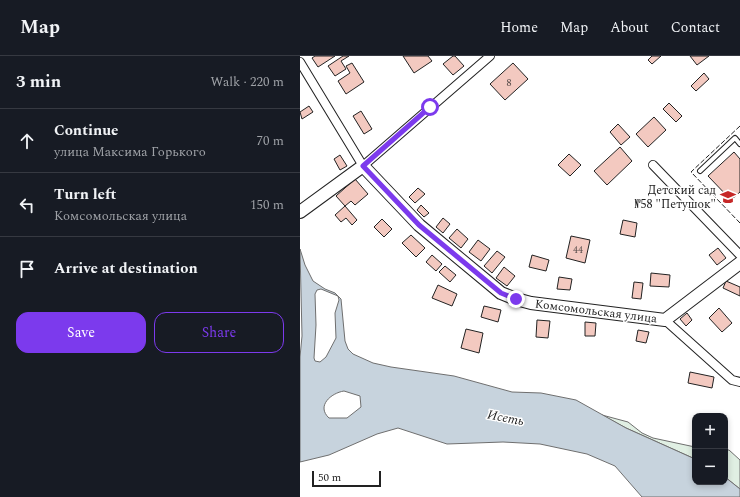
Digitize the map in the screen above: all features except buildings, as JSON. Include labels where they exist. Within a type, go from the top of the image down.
[{"type":"street","points":[[300,212],[363,166],[490,56]]},
{"type":"street","name":"Комсомольская улица","points":[[300,62],[363,166],[419,225],[501,293],[531,303],[665,320],[732,380],[740,382]]},
{"type":"street","points":[[653,165],[740,255]]},
{"type":"street","points":[[665,320],[740,263]]},
{"type":"lane","points":[[700,171],[735,138],[740,144]]},
{"type":"green space","points":[[602,415],[628,422],[642,433],[653,438],[692,446],[692,458],[626,428]]},
{"type":"green space","points":[[728,450],[740,460],[740,489],[728,479]]},
{"type":"water","name":"Исеть","points":[[300,249],[305,265],[313,281],[325,289],[335,293],[338,296],[341,299],[345,341],[348,349],[353,354],[373,363],[454,376],[512,392],[541,393],[576,400],[626,428],[692,458],[692,485],[728,485],[728,479],[740,489],[740,497],[642,497],[615,466],[587,454],[540,444],[503,442],[447,444],[398,428],[377,434],[329,455],[300,462],[300,357],[302,336]],"holes":[[[321,289],[338,296],[339,300],[335,313],[336,338],[326,357],[320,362],[315,361],[315,294],[317,290]],[[344,391],[360,396],[361,407],[347,418],[329,418],[325,413],[325,405],[334,394]]]},
{"type":"fence","points":[[740,126],[691,172],[740,223]]},
{"type":"place","name":"Детский сад №58 \"Петушок\"","points":[[728,197]]},
{"type":"route","points":[[430,107],[363,166],[419,225],[501,293],[516,299]]}]
